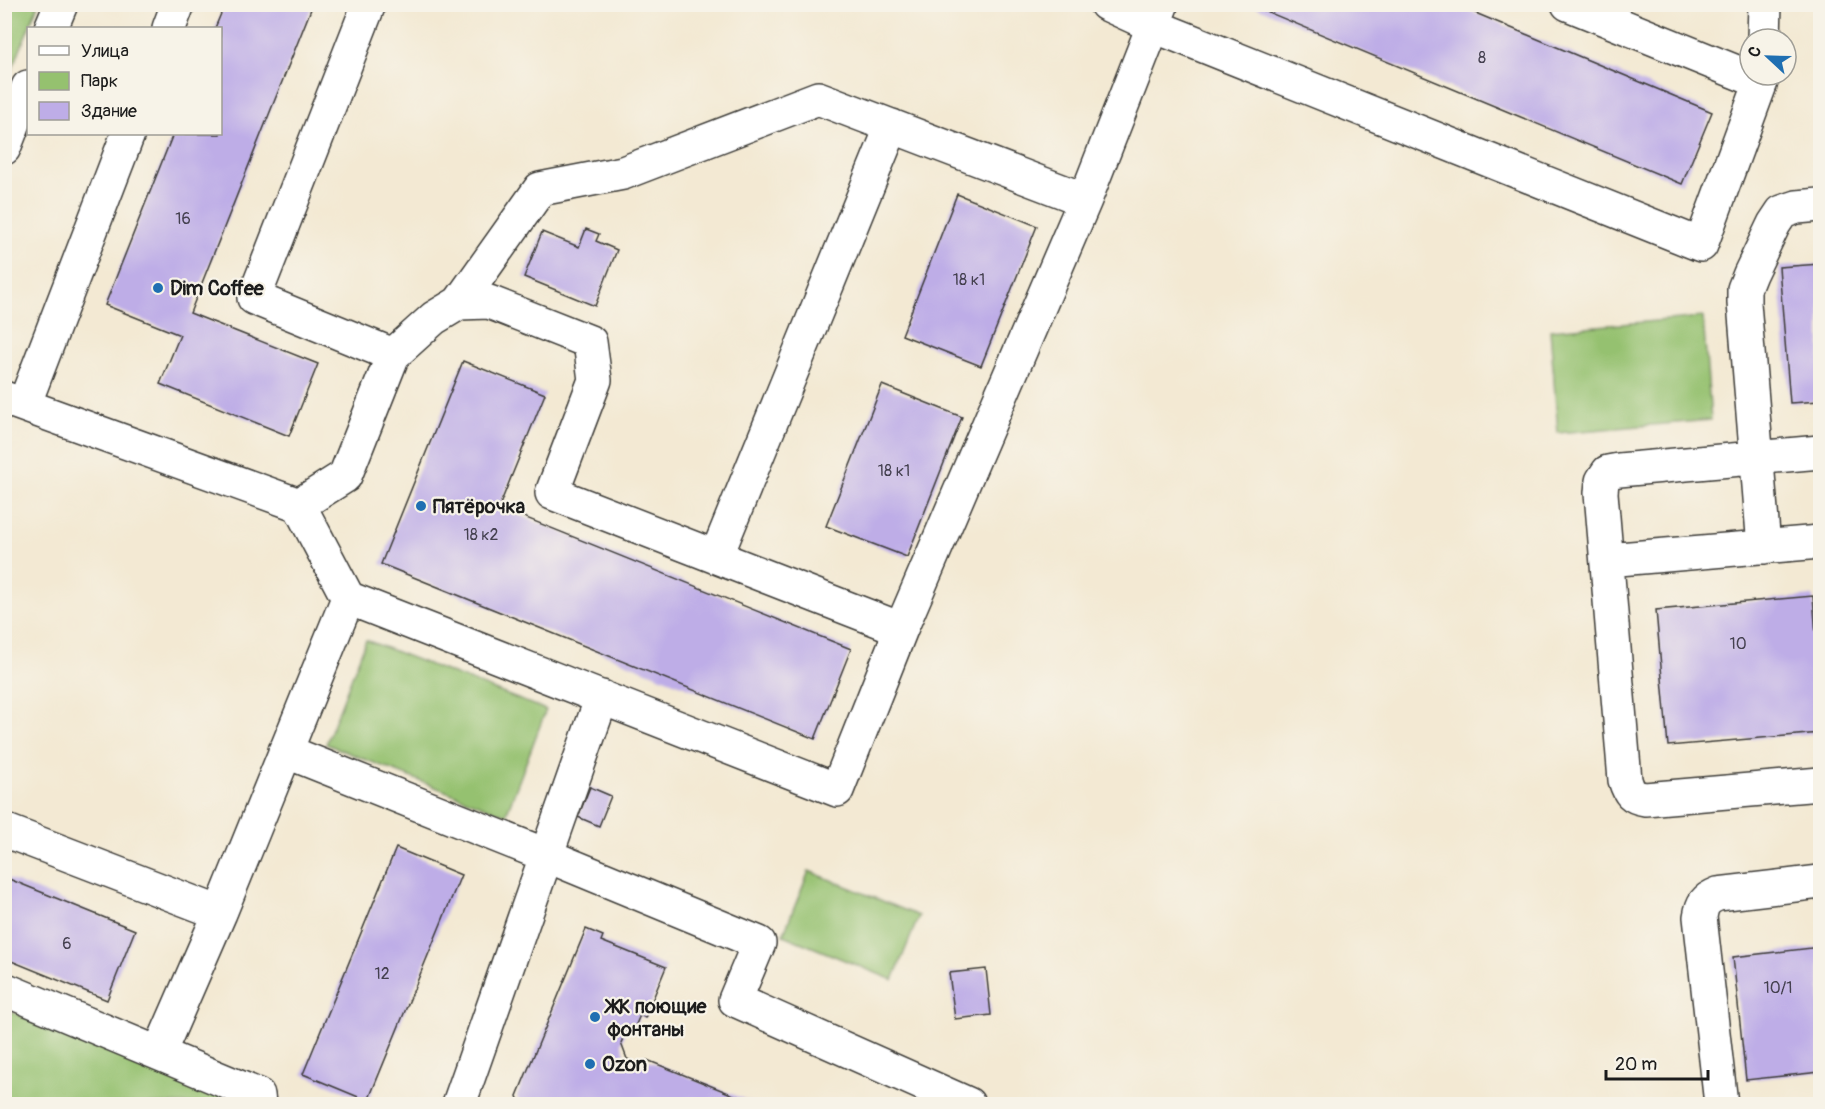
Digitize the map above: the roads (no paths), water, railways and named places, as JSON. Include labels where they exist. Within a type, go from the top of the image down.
[{"type":"street","points":[[51,27],[61,4]]},
{"type":"street","points":[[169,27],[178,4]]},
{"type":"street","points":[[369,4],[254,298],[393,355]]},
{"type":"street","points":[[1106,4],[1158,15],[1701,245],[1759,87]]},
{"type":"street","points":[[1568,4],[1738,69]]},
{"type":"street","points":[[1764,27],[1765,4]]},
{"type":"street","points":[[128,135],[14,401],[299,505],[348,598],[837,790],[901,629],[1085,200],[1158,15]]},
{"type":"street","points":[[4,148],[27,90]]},
{"type":"street","points":[[299,505],[345,476],[393,355],[434,318],[459,303],[540,189],[623,173],[818,98],[1085,200]]},
{"type":"street","points":[[716,557],[892,126]]},
{"type":"street","points":[[1764,547],[1744,289],[1774,224],[1782,212],[1797,207],[1821,206]]},
{"type":"street","points":[[459,303],[489,302],[590,342],[595,380],[552,493],[901,629]]},
{"type":"street","points":[[1821,452],[1608,472],[1602,481],[1601,493],[1625,780],[1628,792],[1635,797],[1645,799],[1821,784]]},
{"type":"street","points":[[1606,560],[1821,542]]},
{"type":"street","points":[[159,1053],[220,913],[348,598]]},
{"type":"street","points":[[459,1104],[602,697]]},
{"type":"street","points":[[285,752],[548,856],[759,943],[735,1000],[968,1104]]},
{"type":"street","points":[[4,830],[220,913]]},
{"type":"street","points":[[1721,1104],[1700,918],[1702,906],[1708,898],[1718,894],[1821,882]]},
{"type":"street","points":[[4,989],[258,1095],[259,1104]]},
{"type":"place","name":"Dim Coffee","points":[[158,288]]},
{"type":"place","name":"Пятёрочка","points":[[421,506]]},
{"type":"place","name":"ЖК поющие фонтаны","points":[[595,1017]]},
{"type":"place","name":"Ozon","points":[[590,1064]]}]
